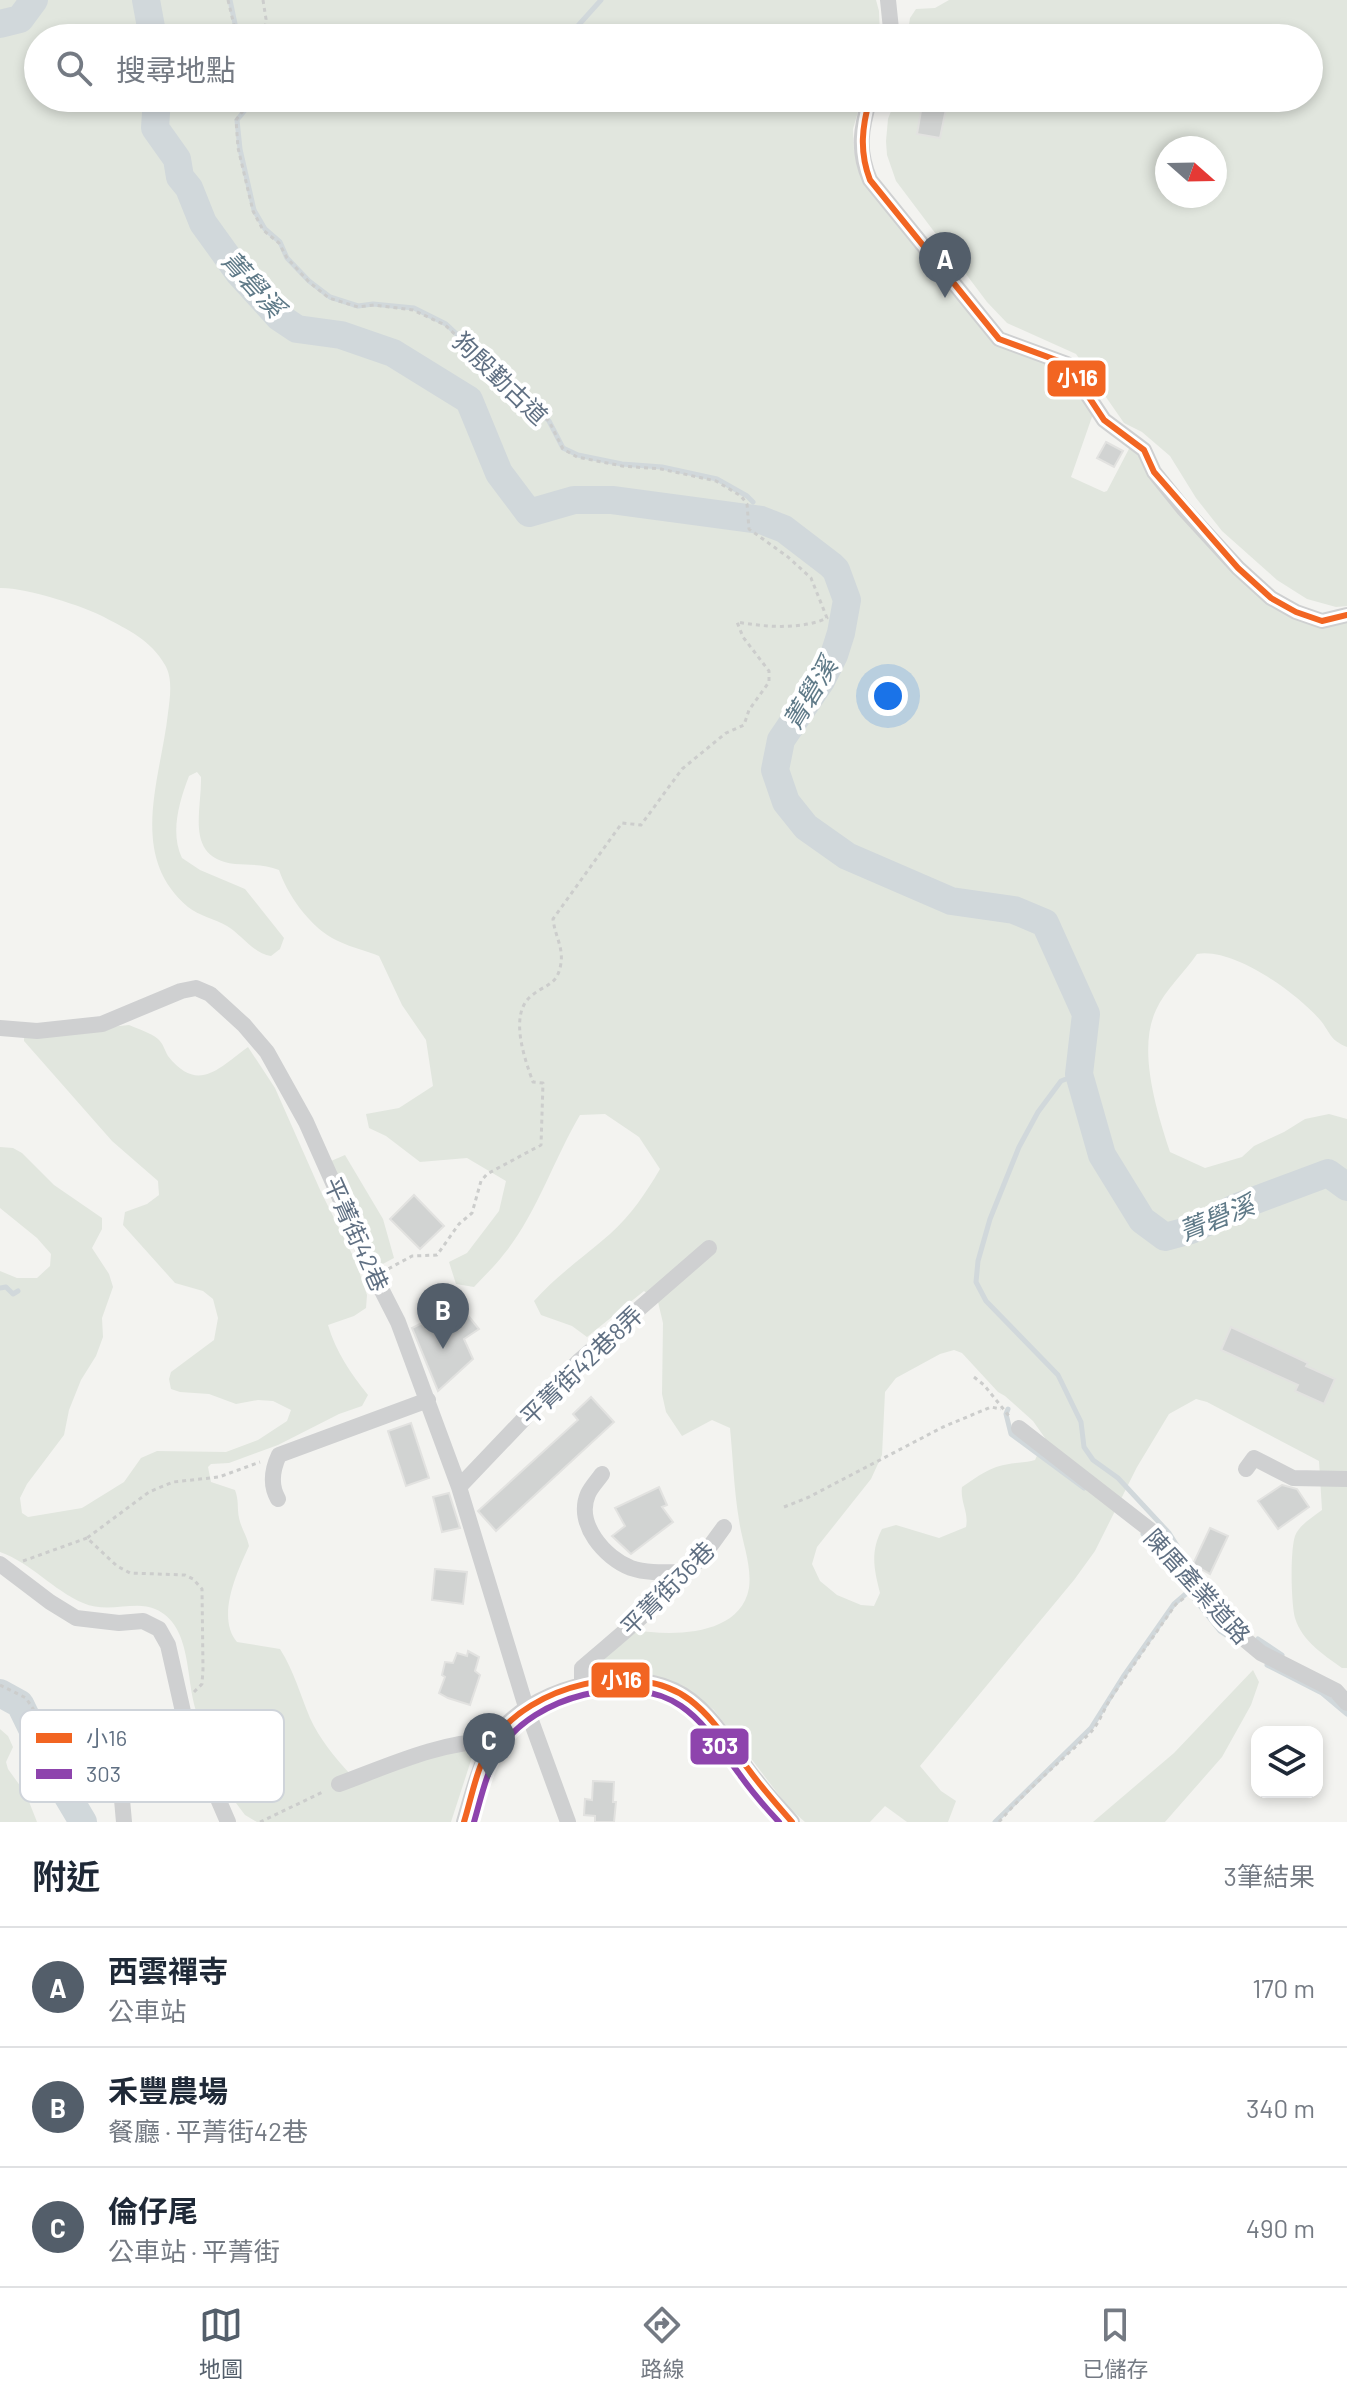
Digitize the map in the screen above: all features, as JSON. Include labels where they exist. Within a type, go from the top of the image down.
[{"type":"street","points":[[888,0],[890,24]]},
{"type":"street","points":[[866,112],[861,159],[870,180],[999,339],[1067,364],[1104,420],[1144,450],[1154,472],[1183,508],[1238,568],[1271,598],[1296,612],[1322,621],[1347,615]]},
{"type":"street","name":"平菁街42巷","points":[[0,1028],[37,1031],[102,1024],[181,991],[196,988],[210,994],[244,1025],[267,1052],[306,1122],[398,1322],[459,1487],[526,1707],[568,1822]]},
{"type":"street","name":"平菁街42巷8弄","points":[[459,1487],[579,1361],[709,1248]]},
{"type":"street","points":[[278,1499],[273,1491],[273,1468],[279,1455],[428,1400]]},
{"type":"street","name":"陳厝產業道路","points":[[1019,1428],[1154,1533],[1231,1628],[1261,1653],[1336,1691],[1347,1703]]},
{"type":"street","points":[[1246,1469],[1254,1458],[1293,1478],[1347,1479]]},
{"type":"street","points":[[602,1474],[587,1496],[587,1518],[596,1543],[628,1567],[644,1571],[687,1572]]},
{"type":"street","name":"平菁街36巷","points":[[582,1683],[582,1668],[662,1599],[703,1557],[724,1527]]},
{"type":"street","points":[[3,1565],[76,1618],[119,1623],[143,1621],[159,1629],[168,1645],[182,1710]]},
{"type":"street","points":[[464,1822],[493,1741],[526,1707],[582,1683],[637,1680],[675,1690],[707,1714],[755,1780],[792,1822]]},
{"type":"street","points":[[339,1784],[411,1758],[472,1741],[493,1741]]},
{"type":"street","points":[[122,1802],[124,1822]]},
{"type":"street","points":[[220,1802],[228,1822]]},
{"type":"path","points":[[228,0],[234,24]]},
{"type":"path","points":[[263,0],[265,24]]},
{"type":"path","name":"狗殷勤古道","points":[[242,112],[236,120],[238,148],[253,211],[263,230],[279,243],[287,258],[309,282],[329,298],[358,307],[374,305],[413,310],[445,325],[549,421],[563,449],[577,457],[622,466],[661,469],[716,481],[741,496],[747,504],[749,529],[811,578],[827,618],[817,623],[756,625],[737,622],[743,637],[769,671],[769,682],[749,710],[744,725],[726,733],[682,769],[641,825],[622,823],[553,919],[563,950],[560,968],[555,982],[529,998],[521,1022],[523,1052],[533,1082],[543,1083],[541,1145],[487,1174],[481,1181],[472,1213],[459,1224],[437,1255],[412,1256],[375,1277]]},
{"type":"path","points":[[784,1507],[943,1427],[991,1407],[1001,1409],[997,1400],[974,1377]]},
{"type":"path","points":[[3,1565],[87,1538],[149,1492],[173,1482],[219,1477],[279,1455]]},
{"type":"path","points":[[87,1538],[117,1566],[130,1573],[185,1575],[202,1589],[202,1684],[180,1706]]},
{"type":"path","points":[[999,1822],[1034,1788],[1040,1778],[1093,1730],[1110,1698],[1176,1604],[1197,1588]]},
{"type":"path","points":[[0,1685],[26,1698],[34,1710]]},
{"type":"path","points":[[260,1822],[339,1784]]},
{"type":"shaded area","points":[[0,0],[876,0],[879,24],[24,24],[24,112],[858,112],[853,129],[854,151],[860,174],[880,202],[987,336],[1062,369],[1093,414],[1071,477],[1107,491],[1131,445],[1291,615],[1347,620],[1347,1047],[1334,1039],[1311,1010],[1281,986],[1246,965],[1212,954],[1197,954],[1165,995],[1156,1010],[1148,1043],[1151,1081],[1170,1152],[1205,1168],[1242,1157],[1254,1146],[1305,1119],[1329,1114],[1347,1119],[1347,1668],[1342,1668],[1321,1653],[1308,1640],[1298,1626],[1294,1611],[1293,1543],[1300,1528],[1322,1510],[1319,1461],[1196,1399],[1169,1414],[1137,1467],[1095,1551],[920,1766],[941,1791],[956,1801],[948,1822],[907,1822],[885,1806],[870,1822],[805,1822],[788,1807],[714,1710],[681,1685],[650,1674],[590,1671],[634,1630],[684,1632],[718,1624],[732,1616],[743,1604],[749,1588],[730,1428],[712,1420],[682,1436],[666,1412],[662,1394],[663,1323],[658,1302],[644,1291],[587,1337],[572,1326],[541,1315],[534,1301],[561,1274],[618,1227],[660,1169],[639,1137],[605,1114],[580,1115],[515,1239],[474,1287],[456,1284],[449,1262],[467,1253],[499,1211],[506,1181],[467,1158],[420,1162],[386,1136],[369,1128],[366,1114],[399,1108],[433,1086],[426,1040],[402,1005],[379,956],[337,941],[323,932],[293,899],[279,870],[235,864],[208,853],[199,831],[201,777],[197,772],[189,776],[177,817],[178,848],[182,858],[200,870],[245,889],[284,938],[280,949],[271,956],[265,954],[227,926],[188,907],[169,887],[158,864],[153,840],[152,815],[170,695],[165,665],[153,649],[122,626],[68,603],[0,588]],"holes":[[[954,1350],[962,1353],[998,1392],[1033,1421],[1045,1438],[1035,1460],[996,1467],[962,1487],[966,1527],[939,1538],[896,1525],[882,1529],[875,1553],[880,1593],[874,1606],[861,1605],[837,1595],[820,1581],[812,1564],[817,1547],[871,1479],[882,1455],[885,1392],[896,1378],[940,1354]]]},
{"type":"shaded area","points":[[949,0],[1347,0],[1347,606],[1336,607],[1307,599],[1277,580],[1222,531],[1196,498],[1170,456],[1142,432],[1124,423],[1076,354],[1007,323],[987,302],[896,181],[887,155],[886,141],[891,112],[1323,112],[1323,24],[909,24],[916,9],[935,8]]},
{"type":"shaded area","points":[[129,1025],[155,1037],[179,1067],[189,1074],[199,1075],[218,1069],[248,1047],[275,1088],[356,1262],[367,1295],[366,1308],[354,1316],[328,1325],[345,1362],[368,1395],[362,1406],[339,1414],[278,1445],[229,1463],[208,1467],[211,1482],[235,1490],[239,1518],[249,1546],[231,1594],[228,1620],[237,1642],[280,1649],[310,1718],[328,1748],[350,1774],[476,1745],[451,1822],[257,1822],[245,1815],[236,1802],[284,1802],[284,1710],[196,1710],[182,1640],[167,1617],[147,1607],[102,1607],[83,1603],[0,1552],[0,1271],[17,1278],[37,1278],[50,1266],[51,1254],[37,1238],[0,1208],[0,1147],[13,1148],[22,1153],[54,1185],[102,1218],[102,1229],[92,1248],[109,1274],[113,1287],[102,1318],[103,1337],[96,1356],[81,1380],[69,1410],[64,1435],[20,1498],[22,1513],[28,1517],[82,1508],[124,1482],[141,1458],[157,1451],[226,1452],[258,1440],[287,1421],[291,1410],[273,1401],[236,1404],[209,1394],[171,1389],[171,1372],[214,1340],[218,1318],[213,1299],[203,1291],[175,1283],[123,1225],[125,1212],[147,1204],[159,1195],[158,1181],[112,1141],[24,1041],[24,1036]]},
{"type":"shaded area","points":[[345,1155],[383,1219],[394,1258],[379,1266],[331,1161]]},
{"type":"shaded area","points":[[1253,1670],[1259,1682],[1251,1705],[1222,1757],[1165,1822],[1093,1822],[1174,1753]]},
{"type":"shaded area","points":[[0,1729],[13,1747],[6,1762],[20,1786],[20,1802],[29,1802],[37,1822],[0,1822]]},
{"type":"building","points":[[921,112],[945,112],[940,138],[917,134]]},
{"type":"building","points":[[1106,442],[1123,451],[1114,467],[1097,458]]},
{"type":"building","points":[[414,1195],[444,1226],[420,1249],[390,1219]]},
{"type":"building","points":[[444,1312],[452,1324],[466,1313],[479,1329],[464,1339],[473,1359],[438,1391],[412,1328]]},
{"type":"building","points":[[1231,1327],[1335,1379],[1324,1404],[1295,1391],[1298,1385],[1221,1350]]},
{"type":"building","points":[[591,1397],[614,1422],[496,1531],[478,1511],[578,1420],[573,1414]]},
{"type":"building","points":[[411,1423],[429,1478],[406,1486],[388,1431]]},
{"type":"building","points":[[1282,1485],[1297,1489],[1309,1507],[1278,1529],[1258,1501]]},
{"type":"building","points":[[659,1487],[667,1505],[662,1507],[673,1522],[631,1554],[612,1536],[625,1526],[615,1508]]},
{"type":"building","points":[[449,1493],[460,1528],[442,1532],[433,1497]]},
{"type":"building","points":[[1210,1528],[1228,1536],[1210,1574],[1193,1564]]},
{"type":"building","points":[[435,1569],[467,1572],[463,1604],[432,1600]]},
{"type":"building","points":[[468,1651],[479,1657],[475,1671],[480,1675],[470,1705],[439,1693],[445,1677],[442,1675],[445,1662],[453,1663],[457,1653],[467,1656]]},
{"type":"building","points":[[593,1781],[614,1782],[614,1822],[595,1822],[595,1816],[584,1815],[585,1799],[592,1800]]},
{"type":"waterway","name":"菁礐溪","points":[[0,24],[20,19],[34,0]]},
{"type":"waterway","name":"菁礐溪","points":[[146,0],[150,24]]},
{"type":"waterway","points":[[230,0],[235,24]]},
{"type":"waterway","points":[[579,24],[601,0]]},
{"type":"waterway","name":"菁礐溪","points":[[156,112],[155,128],[177,159],[180,177],[189,188],[203,223],[239,273],[279,317],[297,329],[341,335],[393,353],[469,400],[499,473],[529,513],[574,500],[612,500],[761,520],[784,529],[836,570],[847,600],[841,633],[821,681],[781,740],[775,770],[786,802],[806,827],[847,856],[951,901],[1014,910],[1045,923],[1086,1014],[1079,1074],[1102,1155],[1142,1220],[1165,1237],[1191,1230],[1237,1207],[1328,1173],[1347,1187]]},
{"type":"waterway","points":[[244,112],[237,120],[240,149],[254,210],[265,229],[280,242],[287,258],[309,281],[330,297],[358,306],[373,304],[414,308],[446,324],[549,421],[563,448],[578,455],[622,464],[662,467],[717,479],[753,502]]},
{"type":"waterway","points":[[762,511],[784,529]]},
{"type":"waterway","points":[[1079,1074],[1061,1081],[1038,1112],[1019,1147],[990,1219],[978,1261],[976,1282],[986,1301],[1058,1375],[1081,1422],[1084,1447],[1093,1460],[1118,1478],[1169,1533],[1190,1566]]},
{"type":"waterway","points":[[0,1288],[6,1287],[13,1294],[18,1291]]},
{"type":"waterway","points":[[1008,1409],[1006,1414],[1011,1434],[1084,1488]]},
{"type":"waterway","points":[[1143,1534],[1220,1631],[1238,1643]]},
{"type":"waterway","points":[[995,1822],[1091,1728],[1174,1604],[1188,1592]]},
{"type":"waterway","points":[[1217,1598],[1249,1632]]},
{"type":"waterway","points":[[1258,1639],[1282,1655]]},
{"type":"waterway","points":[[1267,1665],[1322,1693],[1347,1714]]},
{"type":"waterway","name":"菁礐溪","points":[[0,1693],[20,1704],[23,1710]]},
{"type":"waterway","name":"菁礐溪","points":[[71,1802],[83,1822]]},
{"type":"transit line","name":"小16","points":[[867,112],[863,139],[870,180],[999,339],[1067,364],[1104,420],[1144,450],[1154,472],[1238,568],[1271,598],[1296,612],[1322,621],[1347,615]]},
{"type":"transit line","name":"小16","points":[[464,1822],[483,1760],[493,1741],[510,1722],[531,1705],[557,1693],[584,1684],[613,1680],[641,1681],[667,1687],[699,1707],[792,1822]]},
{"type":"transit line","name":"303","points":[[474,1822],[492,1765],[516,1730],[535,1715],[559,1703],[610,1690],[660,1696],[690,1713],[779,1822]]},
{"type":"place","name":"西雲禪寺","points":[[945,298]]},
{"type":"place","name":"禾豐農場","points":[[443,1349]]},
{"type":"place","name":"倫仔尾","points":[[489,1779]]}]
